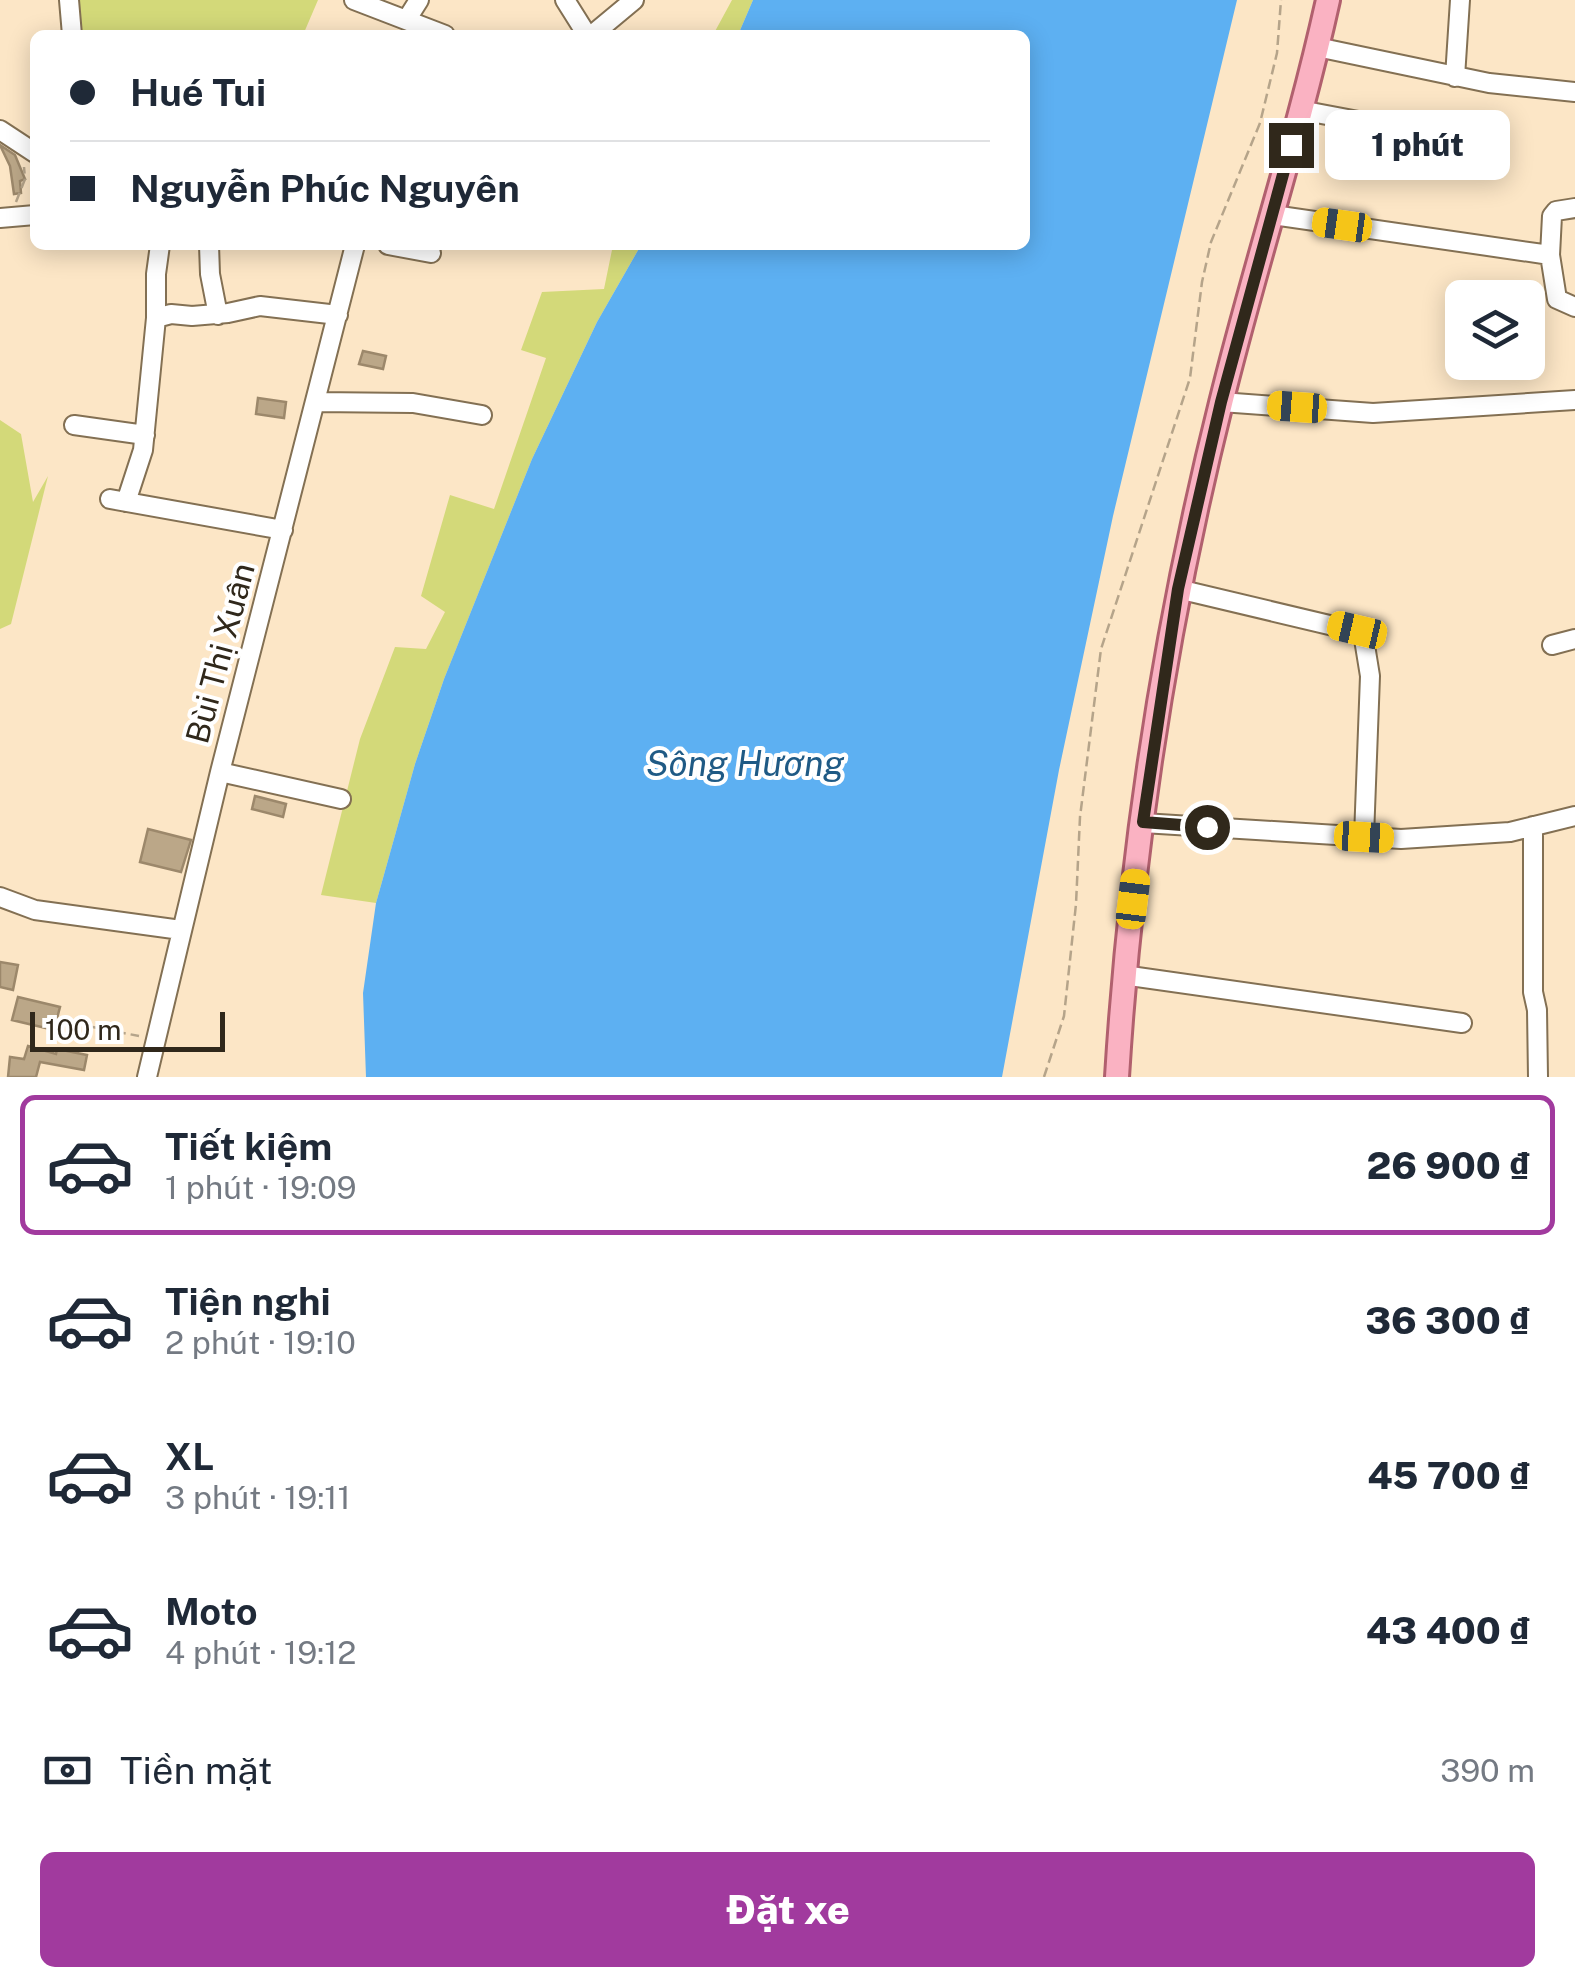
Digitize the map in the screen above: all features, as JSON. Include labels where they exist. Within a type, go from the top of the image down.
[{"type":"main road","points":[[1117,1077],[1124,975],[1143,822],[1178,589],[1221,402],[1328,0]]},
{"type":"street","points":[[69,0],[72,30]]},
{"type":"street","points":[[355,0],[432,30]]},
{"type":"street","points":[[407,19],[418,0]]},
{"type":"street","points":[[566,0],[586,30]]},
{"type":"street","points":[[595,30],[634,0]]},
{"type":"street","points":[[1455,76],[1460,0]]},
{"type":"street","points":[[1317,48],[1455,76],[1575,92]]},
{"type":"street","points":[[1300,110],[1422,133]]},
{"type":"street","points":[[0,130],[29,159]]},
{"type":"street","points":[[1575,208],[1556,211],[1552,216],[1550,256],[1557,299],[1575,307]]},
{"type":"street","points":[[1273,215],[1550,256]]},
{"type":"street","points":[[159,250],[145,435],[118,500],[284,530]]},
{"type":"street","points":[[210,250],[218,314]]},
{"type":"street","name":"Bùi Thị Xuân","points":[[147,1077],[220,772],[355,250]]},
{"type":"street","points":[[415,250],[431,253]]},
{"type":"street","points":[[156,318],[171,314],[218,314],[260,306],[338,315]]},
{"type":"street","points":[[1221,402],[1374,413],[1575,400]]},
{"type":"street","points":[[316,402],[413,402],[482,414]]},
{"type":"street","points":[[74,425],[145,435]]},
{"type":"street","points":[[1178,589],[1363,633],[1370,676],[1364,837]]},
{"type":"street","points":[[1552,645],[1575,638]]},
{"type":"street","points":[[220,772],[341,799]]},
{"type":"street","points":[[1143,822],[1364,837],[1457,838],[1575,816]]},
{"type":"street","points":[[1533,826],[1538,1077]]},
{"type":"street","points":[[0,897],[34,910],[181,930]]},
{"type":"street","points":[[1124,975],[1462,1024]]},
{"type":"path","points":[[1044,1077],[1064,1016],[1080,817],[1102,649],[1190,378],[1211,242],[1264,107],[1277,53],[1281,0]]},
{"type":"path","points":[[7,212],[21,193],[29,159]]},
{"type":"path","points":[[24,172],[30,173]]},
{"type":"path","points":[[57,1020],[156,1040]]},
{"type":"green space","points":[[69,0],[318,0],[305,30],[74,30]]},
{"type":"green space","points":[[732,0],[753,0],[740,30],[716,30]]},
{"type":"green space","points":[[612,250],[638,250],[597,322],[532,459],[444,679],[415,764],[376,903],[321,895],[360,739],[395,647],[426,649],[445,612],[421,596],[450,495],[494,509],[546,358],[521,350],[542,292],[604,289]]},
{"type":"green space","points":[[0,420],[21,434],[33,502],[48,476],[11,624],[0,629]]},
{"type":"water","name":"Sông Hương","points":[[753,0],[1237,0],[1113,516],[1059,770],[1002,1077],[366,1077],[363,993],[376,903],[415,764],[444,679],[532,459],[597,322],[638,250],[1030,250],[1030,30],[740,30]]},
{"type":"building","points":[[0,145],[15,155],[25,179],[20,181],[21,193],[14,194],[10,166]]},
{"type":"building","points":[[363,351],[386,356],[383,369],[359,364]]},
{"type":"building","points":[[258,398],[286,402],[284,418],[256,414]]},
{"type":"building","points":[[255,796],[286,804],[283,817],[252,809]]},
{"type":"building","points":[[148,829],[191,840],[181,872],[140,862]]},
{"type":"building","points":[[0,962],[18,965],[13,990],[0,987]]},
{"type":"building","points":[[18,997],[60,1007],[54,1030],[12,1020]]},
{"type":"building","points":[[28,1046],[56,1054],[57,1049],[87,1055],[84,1070],[40,1062],[36,1077],[8,1077],[10,1057],[24,1059]]},
{"type":"route","points":[[1207,827],[1143,822],[1178,589],[1221,402],[1291,145]]}]
